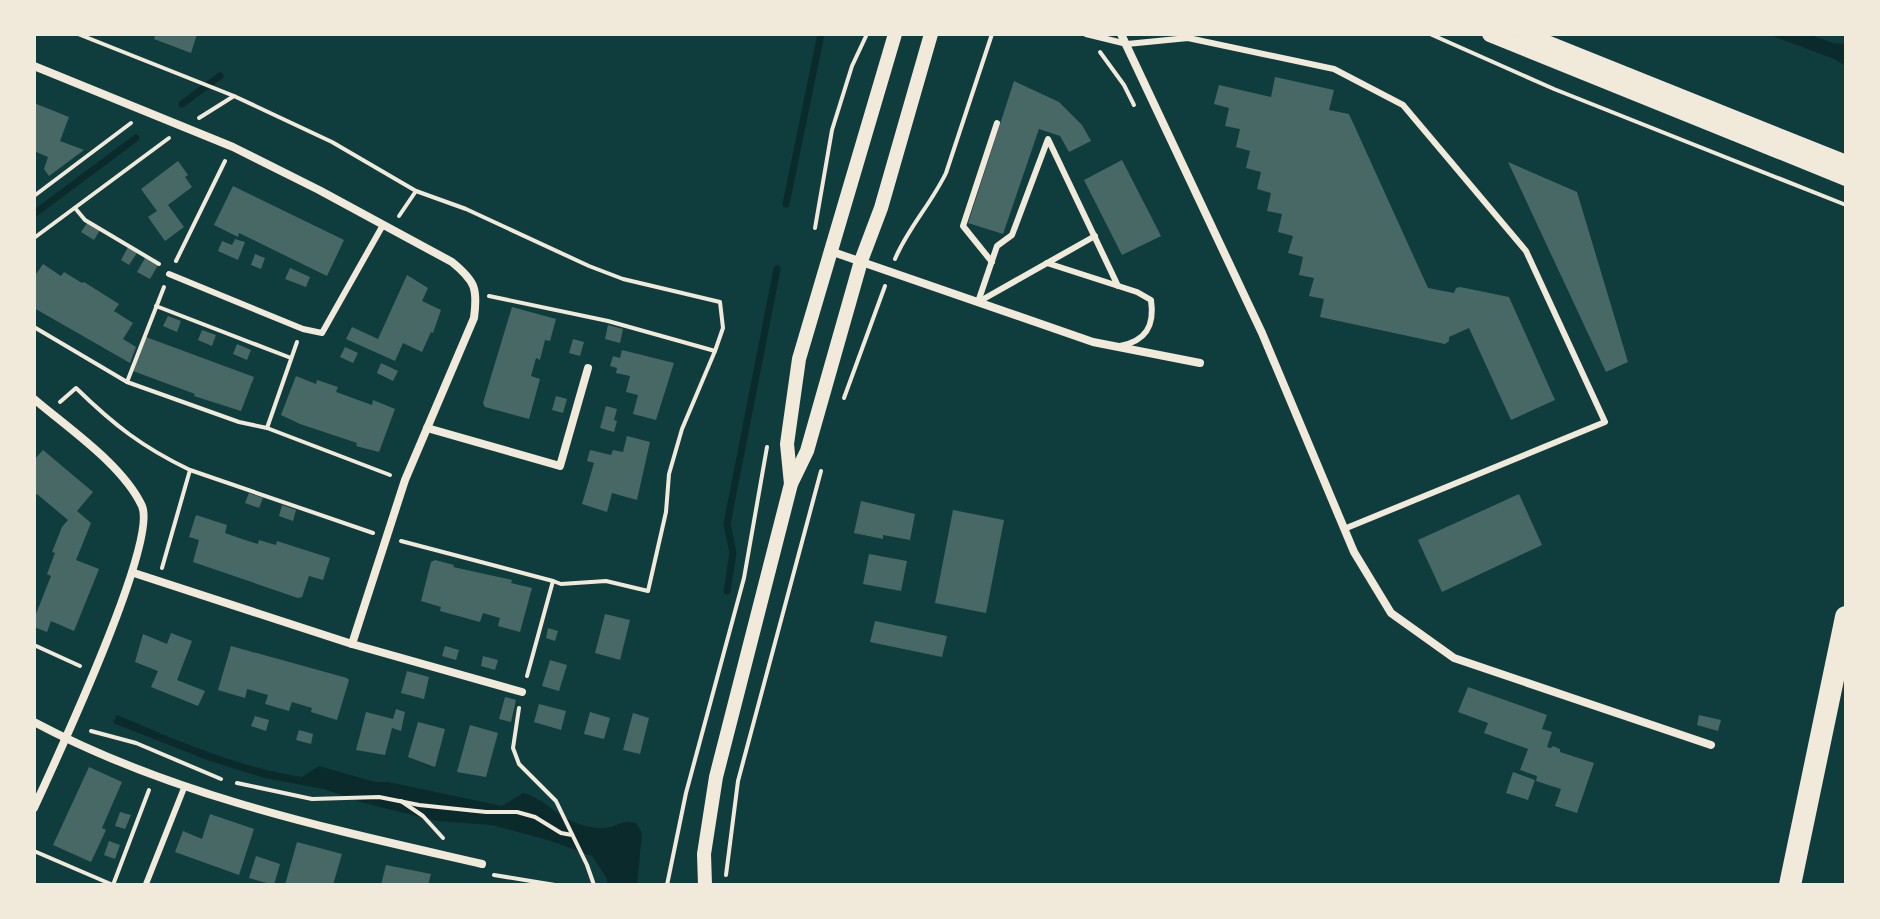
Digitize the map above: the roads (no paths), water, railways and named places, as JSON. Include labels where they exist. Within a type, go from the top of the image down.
[{"type":"highway","points":[[1790,885],[1846,617]]},
{"type":"main road","points":[[1490,34],[1846,178]]},
{"type":"main road","points":[[1524,34],[1846,163]]},
{"type":"street","points":[[791,484],[787,444],[799,359],[895,34]]},
{"type":"street","points":[[702,885],[709,808],[791,484],[807,451],[931,34]]},
{"type":"street","points":[[1121,34],[1262,333],[1354,552],[1391,613],[1454,658],[1711,745]]},
{"type":"street","points":[[34,66],[233,147],[452,262],[468,275],[477,293],[474,318],[405,480],[352,644]]},
{"type":"street","points":[[830,251],[1093,342],[1200,363]]},
{"type":"street","points":[[427,428],[560,466],[588,368]]},
{"type":"street","points":[[34,399],[110,462],[143,508],[142,539],[134,573],[66,739],[34,808]]},
{"type":"street","points":[[134,573],[352,644],[522,692]]},
{"type":"street","points":[[34,722],[66,739],[184,788],[394,845],[482,864]]},
{"type":"lane","points":[[1086,34],[1127,44],[1188,38],[1334,69],[1403,105],[1526,251],[1605,422],[1344,529]]},
{"type":"lane","points":[[992,262],[963,226],[997,123]]},
{"type":"lane","points":[[978,302],[997,246],[1012,235],[1048,139],[1118,286]]},
{"type":"lane","points":[[169,274],[303,329],[322,333],[383,225]]},
{"type":"lane","points":[[978,302],[1095,236]]},
{"type":"lane","points":[[1047,263],[1137,292],[1151,300],[1153,315],[1150,329],[1132,344],[1117,347]]},
{"type":"lane","points":[[146,884],[184,788]]},
{"type":"water","points":[[1767,34],[1808,34],[1846,44],[1846,66],[1834,59]]},
{"type":"water","points":[[117,715],[208,752],[278,773],[302,777],[319,766],[375,782],[388,782],[502,806],[523,793],[569,820],[586,826],[603,828],[626,822],[636,823],[642,833],[637,885],[608,885],[592,856],[551,841],[492,825],[437,821],[364,803],[324,789],[264,778],[210,761],[113,723]]},
{"type":"waterway","points":[[786,204],[821,34]]},
{"type":"waterway","points":[[182,104],[220,76]]},
{"type":"waterway","points":[[34,214],[136,138]]},
{"type":"waterway","points":[[727,591],[733,553],[727,524],[777,269]]}]
